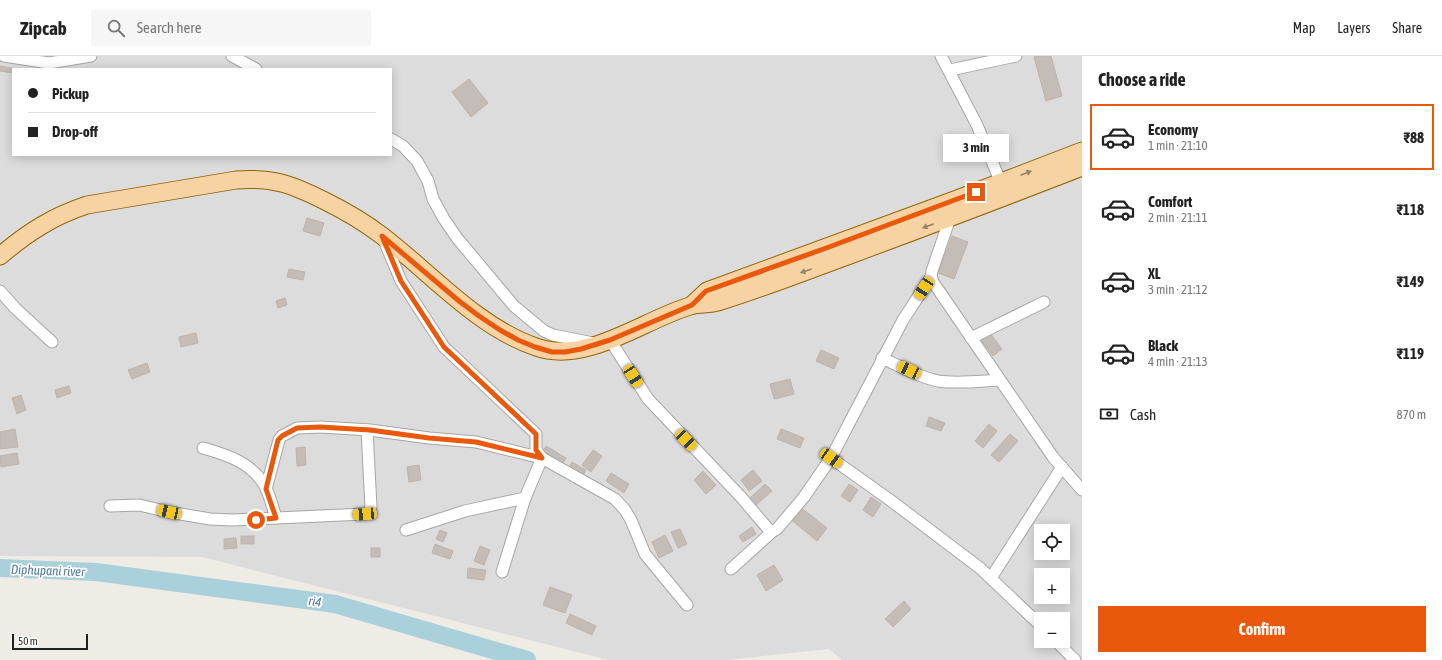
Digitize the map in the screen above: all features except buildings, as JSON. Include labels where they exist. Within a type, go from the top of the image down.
[{"type":"main road","points":[[0,256],[32,230],[53,218],[87,205],[236,180],[255,179],[274,181],[309,193],[363,222],[382,236],[459,301],[500,330],[535,347],[552,352],[570,351],[604,342],[692,305],[715,303],[950,218],[1003,189],[1082,151]]},
{"type":"main road","points":[[692,305],[706,291],[865,234],[1003,189],[1082,167]]},
{"type":"street","points":[[4,56],[49,63],[91,56]]},
{"type":"street","points":[[232,56],[254,68]]},
{"type":"street","points":[[941,56],[950,70],[977,125],[1003,189]]},
{"type":"street","points":[[950,70],[1016,56]]},
{"type":"street","points":[[392,140],[402,146],[416,161],[428,181],[433,199],[448,226],[481,268],[514,306],[544,331],[553,335],[604,342],[648,399],[741,497],[769,530],[773,531]]},
{"type":"street","points":[[731,569],[777,529],[804,497],[831,458],[882,358],[903,320],[931,277],[950,218]]},
{"type":"street","points":[[382,236],[401,281],[444,347],[536,434],[536,450],[542,458]]},
{"type":"street","points":[[931,277],[1053,457],[1082,490]]},
{"type":"street","points":[[0,291],[15,308],[52,342]]},
{"type":"street","points":[[971,338],[1044,302]]},
{"type":"street","points":[[882,358],[923,376],[936,380],[959,382],[1000,380]]},
{"type":"street","points":[[266,489],[278,440],[282,436],[297,428],[307,427],[366,430],[476,442],[542,458],[615,499],[625,510],[631,520],[645,554],[687,605]]},
{"type":"street","points":[[110,506],[138,505],[210,519],[232,520],[337,516],[368,513],[371,507],[366,430]]},
{"type":"street","points":[[203,448],[228,455],[238,460],[260,480],[266,489],[276,518]]},
{"type":"street","points":[[502,572],[525,498],[542,458]]},
{"type":"street","points":[[831,458],[890,500],[980,568],[1034,619]]},
{"type":"street","points":[[991,578],[1062,467]]},
{"type":"street","points":[[406,530],[465,511],[525,498]]},
{"type":"street","points":[[1063,648],[1075,660]]},
{"type":"shaded area","points":[[0,56],[1082,56],[1082,660],[842,660],[829,649],[725,660],[609,660],[202,557],[0,556]]},
{"type":"waterway","name":"ri4","points":[[0,568],[96,572],[335,604],[527,660]]},
{"type":"route","points":[[256,520],[276,518],[266,489],[276,446],[278,440],[282,436],[297,428],[320,427],[370,430],[429,438],[476,442],[542,458],[536,450],[536,434],[444,347],[401,281],[382,236],[459,301],[500,330],[535,347],[552,352],[565,352],[581,349],[610,340],[692,305],[706,291],[976,192]]},
{"type":"water label","name":"Diphupani river","points":[[48,570]]}]
